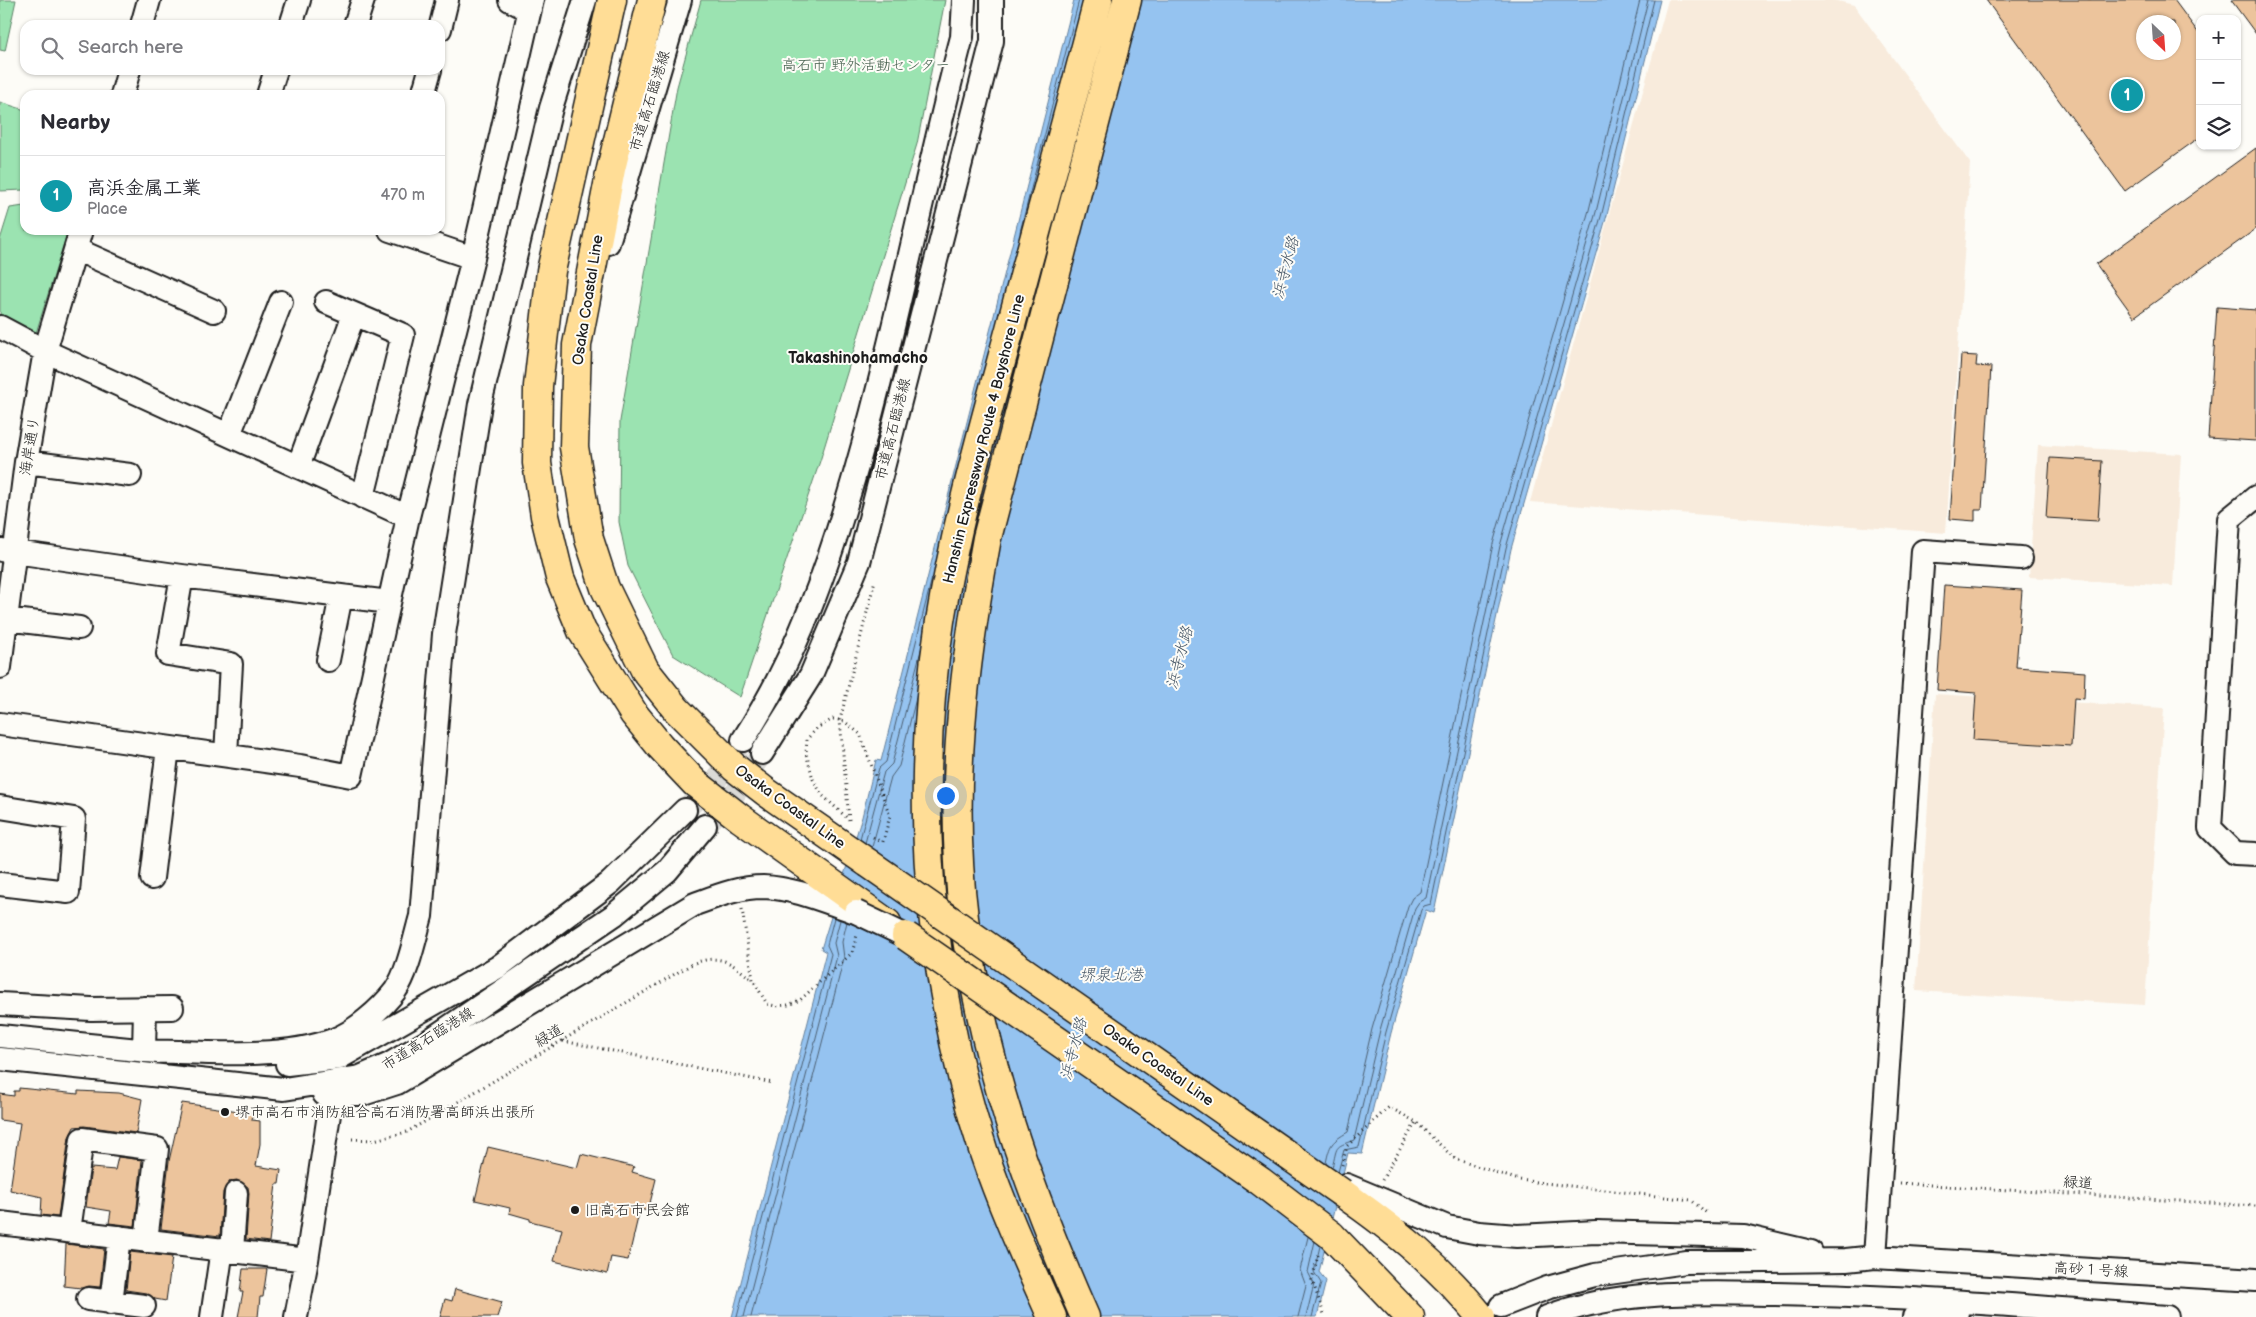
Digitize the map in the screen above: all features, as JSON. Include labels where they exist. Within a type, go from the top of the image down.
[{"type":"main road","points":[[612,0],[550,271],[538,386],[537,463],[544,516],[560,578],[582,631],[634,714],[660,746],[695,783],[856,907],[906,936],[1260,1181],[1331,1235],[1410,1317]]},
{"type":"main road","name":"Osaka Coastal Line","points":[[652,0],[612,169],[577,345],[574,447],[589,539],[605,588],[645,670],[676,709],[735,768],[766,792],[1309,1169],[1344,1189],[1392,1228],[1456,1286],[1491,1312]]},
{"type":"main road","name":"Hanshin Expressway Route 4 Bayshore Line","points":[[1052,1317],[1011,1223],[984,1154],[962,1077],[945,999],[934,923],[928,856],[928,784],[931,707],[940,622],[958,532],[987,414],[1098,0]]},
{"type":"main road","name":"Hanshin Expressway Route 4 Bayshore Line","points":[[1085,1317],[1039,1210],[1012,1134],[993,1068],[976,994],[964,917],[959,849],[958,780],[963,703],[972,624],[988,538],[1127,0]]},
{"type":"street","points":[[143,20],[149,0]]},
{"type":"street","points":[[293,20],[300,0]]},
{"type":"street","points":[[357,20],[363,0]]},
{"type":"street","points":[[442,20],[447,0]]},
{"type":"street","points":[[145,1008],[144,1051],[286,1051],[334,1040],[368,1019],[396,990],[421,916],[444,634],[480,404],[551,108],[585,0]]},
{"type":"street","name":"市道高石臨港線","points":[[577,345],[680,0]]},
{"type":"street","name":"市道高石臨港線","points":[[744,740],[759,716],[796,645],[834,546],[879,390],[962,37],[964,0]]},
{"type":"street","name":"市道高石臨港線","points":[[762,753],[811,675],[859,562],[992,41],[992,0]]},
{"type":"street","points":[[0,724],[226,755],[351,776],[408,517],[473,258],[524,3]]},
{"type":"street","points":[[123,90],[128,75]]},
{"type":"street","points":[[270,90],[274,75]]},
{"type":"street","points":[[424,90],[429,75]]},
{"type":"street","name":"海岸通り","points":[[0,667],[7,551],[26,462],[45,351],[80,235]]},
{"type":"street","points":[[405,235],[473,258]]},
{"type":"street","points":[[82,252],[214,311]]},
{"type":"street","points":[[229,435],[281,302]]},
{"type":"street","points":[[326,302],[403,334],[363,497]]},
{"type":"street","points":[[298,467],[354,314]]},
{"type":"street","points":[[0,327],[45,351],[408,517]]},
{"type":"street","points":[[26,462],[130,475]]},
{"type":"street","points":[[2256,497],[2229,519],[2210,828],[2235,853],[2256,854]]},
{"type":"street","points":[[7,551],[182,576],[389,602]]},
{"type":"street","points":[[1875,1257],[1923,552],[2021,558]]},
{"type":"street","points":[[182,576],[168,654],[231,664],[226,755]]},
{"type":"street","points":[[328,660],[341,596]]},
{"type":"street","points":[[3,631],[79,628]]},
{"type":"street","points":[[152,878],[168,748]]},
{"type":"street","points":[[0,807],[74,819],[68,892],[0,884]]},
{"type":"street","name":"市道高石臨港線","points":[[0,1036],[274,1064],[339,1058],[498,967],[610,883],[685,810]]},
{"type":"street","name":"市道高石臨港線","points":[[333,1089],[390,1064],[420,1047],[614,915],[667,871],[705,826]]},
{"type":"street","points":[[0,1059],[284,1089],[333,1089],[363,1094],[397,1083],[687,909],[705,901],[732,891],[763,887],[804,894],[856,907]]},
{"type":"street","points":[[0,1004],[92,1008],[172,1008]]},
{"type":"street","points":[[296,1317],[307,1260],[339,1058]]},
{"type":"street","points":[[69,1231],[82,1139],[156,1149],[146,1241]]},
{"type":"street","points":[[1344,1189],[1447,1227],[1479,1233],[1517,1236],[1596,1232],[1743,1236],[1846,1260]]},
{"type":"street","points":[[212,1317],[227,1250],[236,1193]]},
{"type":"street","points":[[0,1223],[307,1260]]},
{"type":"street","points":[[111,1303],[119,1237]]},
{"type":"street","name":"高砂１号線","points":[[1846,1260],[1875,1257],[2256,1280]]},
{"type":"street","points":[[1491,1312],[1547,1288],[1595,1275],[1686,1262],[1846,1260]]},
{"type":"street","points":[[1547,1317],[1606,1300],[1692,1293],[1842,1295],[1918,1308],[2030,1306],[2168,1317]]},
{"type":"street","points":[[88,1298],[111,1303],[144,1306]]},
{"type":"path","points":[[849,820],[842,721],[833,719],[817,728],[807,739],[806,753],[808,765],[822,795],[849,820],[857,826]]},
{"type":"path","points":[[865,831],[873,837]]},
{"type":"path","points":[[742,908],[753,980],[767,1004],[775,1006],[788,1005],[800,1000]]},
{"type":"path","name":"緑道","points":[[352,1139],[374,1140],[407,1132],[692,964],[707,958],[724,961],[736,966],[753,980]]},
{"type":"path","points":[[562,1041],[773,1083]]},
{"type":"path","points":[[1389,1107],[1416,1122],[1455,1160],[1518,1180],[1691,1200],[1712,1216]]},
{"type":"path","points":[[1380,1183],[1416,1122]]},
{"type":"path","name":"緑道","points":[[1899,1184],[2256,1206]]},
{"type":"shaded area","points":[[1668,0],[1834,0],[1854,5],[1970,163],[1946,533],[1530,502]]},
{"type":"shaded area","points":[[2038,445],[2181,454],[2173,586],[2029,577]]},
{"type":"shaded area","points":[[1935,694],[2164,708],[2145,1005],[1916,991]]},
{"type":"green space","points":[[0,0],[16,0],[5,51],[0,50]]},
{"type":"green space","name":"高石市 野外活動センター","points":[[701,0],[945,0],[917,144],[820,461],[740,697],[673,655],[628,566],[619,522],[620,421],[677,87]]},
{"type":"green space","points":[[0,102],[20,108],[20,190],[0,191]]},
{"type":"green space","points":[[20,207],[20,235],[66,235],[36,333],[0,316],[0,240],[10,208]]},
{"type":"water","name":"堺泉北港","points":[[1074,0],[1660,0],[1607,215],[1511,549],[1434,913],[1426,910],[1391,1033],[1362,1154],[1348,1153],[1319,1272],[1326,1281],[1317,1317],[732,1317],[826,952],[821,949],[862,817],[876,760],[881,761]]},
{"type":"building","points":[[1986,0],[2174,0],[2196,30],[2196,140],[2125,191]]},
{"type":"building","points":[[2231,0],[2256,0],[2256,34]]},
{"type":"building","points":[[2256,148],[2256,229],[2134,317],[2096,264]]},
{"type":"building","points":[[2217,307],[2256,310],[2256,441],[2208,438]]},
{"type":"building","points":[[1961,355],[1977,356],[1976,366],[1991,367],[1982,510],[1975,510],[1975,521],[1950,519]]},
{"type":"building","points":[[2050,458],[2102,461],[2098,521],[2046,518]]},
{"type":"building","points":[[1944,585],[2022,590],[2016,667],[2085,672],[2084,699],[2074,698],[2071,746],[1973,740],[1976,693],[1937,690]]},
{"type":"building","points":[[19,1088],[78,1094],[78,1091],[119,1093],[142,1099],[136,1133],[84,1126],[74,1127],[69,1137],[58,1217],[41,1215],[42,1197],[10,1190],[20,1123],[0,1120],[0,1094],[14,1096],[14,1091],[19,1091]]},
{"type":"building","points":[[182,1103],[253,1113],[252,1120],[260,1121],[260,1144],[256,1166],[281,1170],[279,1184],[276,1184],[269,1242],[246,1239],[249,1193],[248,1187],[237,1180],[230,1181],[223,1192],[220,1236],[161,1229],[169,1161]]},
{"type":"building","name":"旧高石市民会館","points":[[488,1147],[577,1168],[581,1154],[634,1167],[632,1172],[656,1179],[648,1211],[640,1209],[628,1260],[611,1257],[607,1274],[554,1261],[562,1229],[530,1221],[530,1219],[509,1213],[510,1208],[475,1200]]},
{"type":"building","points":[[118,1157],[142,1160],[135,1226],[109,1223],[111,1211],[86,1207],[91,1168],[115,1170]]},
{"type":"building","points":[[66,1244],[104,1249],[100,1287],[89,1286],[81,1288],[64,1286]]},
{"type":"building","points":[[130,1252],[172,1257],[166,1301],[155,1299],[146,1293],[126,1290]]},
{"type":"building","points":[[243,1269],[267,1269],[263,1297],[260,1297],[258,1317],[238,1317],[243,1292],[240,1292]]},
{"type":"building","points":[[455,1289],[502,1302],[497,1317],[440,1317],[445,1299],[452,1301]]},
{"type":"tunnel","points":[[685,810],[717,779],[738,748]]},
{"type":"tunnel","points":[[705,826],[736,792],[762,753]]},
{"type":"place","name":"高浜金属工業","points":[[2127,95]]},
{"type":"place","name":"堺市高石市消防組合高石消防署高師浜出張所","points":[[225,1112]]},
{"type":"place","name":"旧高石市民会館","points":[[575,1210]]},
{"type":"district","name":"Takashinohamacho","points":[[858,358]]},
{"type":"water label","name":"浜寺水路","points":[[1286,268]]},
{"type":"water label","name":"浜寺水路","points":[[1180,658]]},
{"type":"water label","name":"浜寺水路","points":[[1074,1049]]}]
